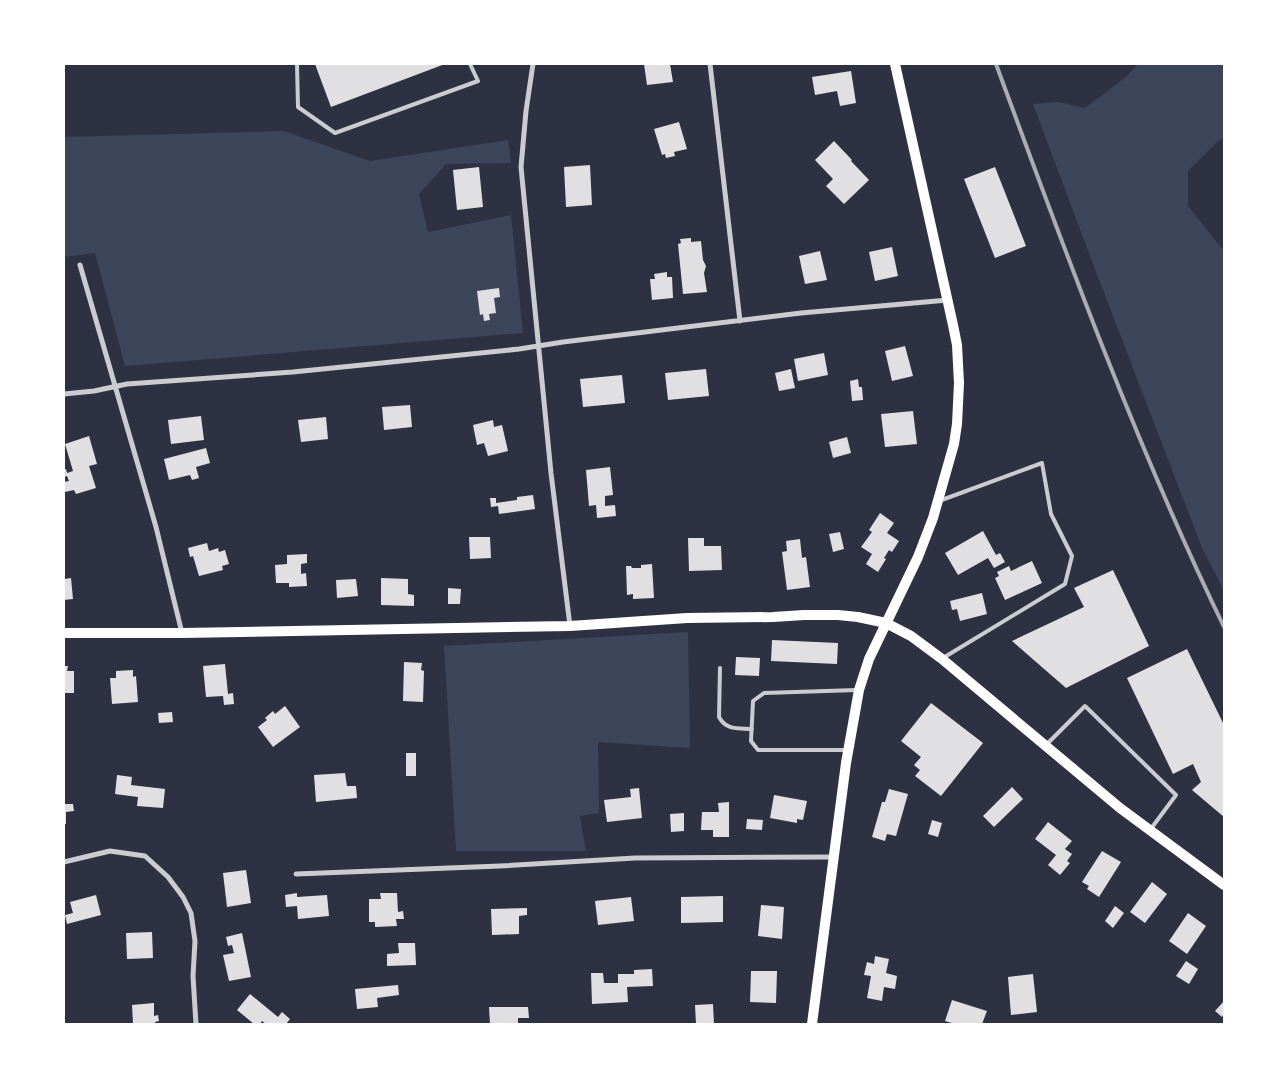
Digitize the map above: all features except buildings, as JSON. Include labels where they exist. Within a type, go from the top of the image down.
[{"type":"main road","points":[[812,1024],[848,750],[859,690],[869,659],[918,557],[933,518],[954,444],[959,403],[956,345],[948,300],[895,64]]},
{"type":"main road","points":[[64,633],[182,633],[570,626],[687,618],[804,615],[858,617],[886,623],[911,636],[942,659],[1120,808],[1224,885]]},
{"type":"street","points":[[533,64],[526,111],[521,168],[551,473],[570,626]]},
{"type":"street","points":[[710,64],[740,321]]},
{"type":"street","points":[[80,265],[156,527],[182,633]]},
{"type":"street","points":[[64,394],[128,384],[293,372],[519,349],[563,342],[801,314],[948,300]]},
{"type":"street","points":[[64,862],[110,851],[145,856],[168,877],[192,913],[195,941],[192,976],[196,1024]]},
{"type":"street","points":[[296,874],[500,866],[635,858],[833,857]]},
{"type":"lane","points":[[297,64],[298,107],[335,133],[478,81],[470,64]]},
{"type":"lane","points":[[937,502],[1042,463],[1050,514],[1072,556],[1065,584],[942,659]]},
{"type":"lane","points":[[720,668],[718,717],[722,724],[729,727],[752,729]]},
{"type":"lane","points":[[848,750],[758,750],[751,741],[753,701],[764,693],[859,690]]},
{"type":"lane","points":[[1046,746],[1085,706],[1176,795],[1150,830]]},
{"type":"shaded area","points":[[1138,64],[1224,64],[1224,137],[1188,171],[1188,206],[1224,251],[1224,591],[1202,548],[1033,104],[1059,102],[1085,108],[1126,77]]},
{"type":"shaded area","points":[[284,131],[370,161],[508,140],[511,163],[446,164],[419,194],[428,232],[511,215],[523,333],[125,366],[95,253],[64,257],[64,137]]},
{"type":"shaded area","points":[[688,632],[690,748],[598,742],[599,813],[580,816],[586,851],[456,851],[444,646]]},
{"type":"railway","points":[[996,64],[1103,348],[1161,489],[1224,627]]}]
